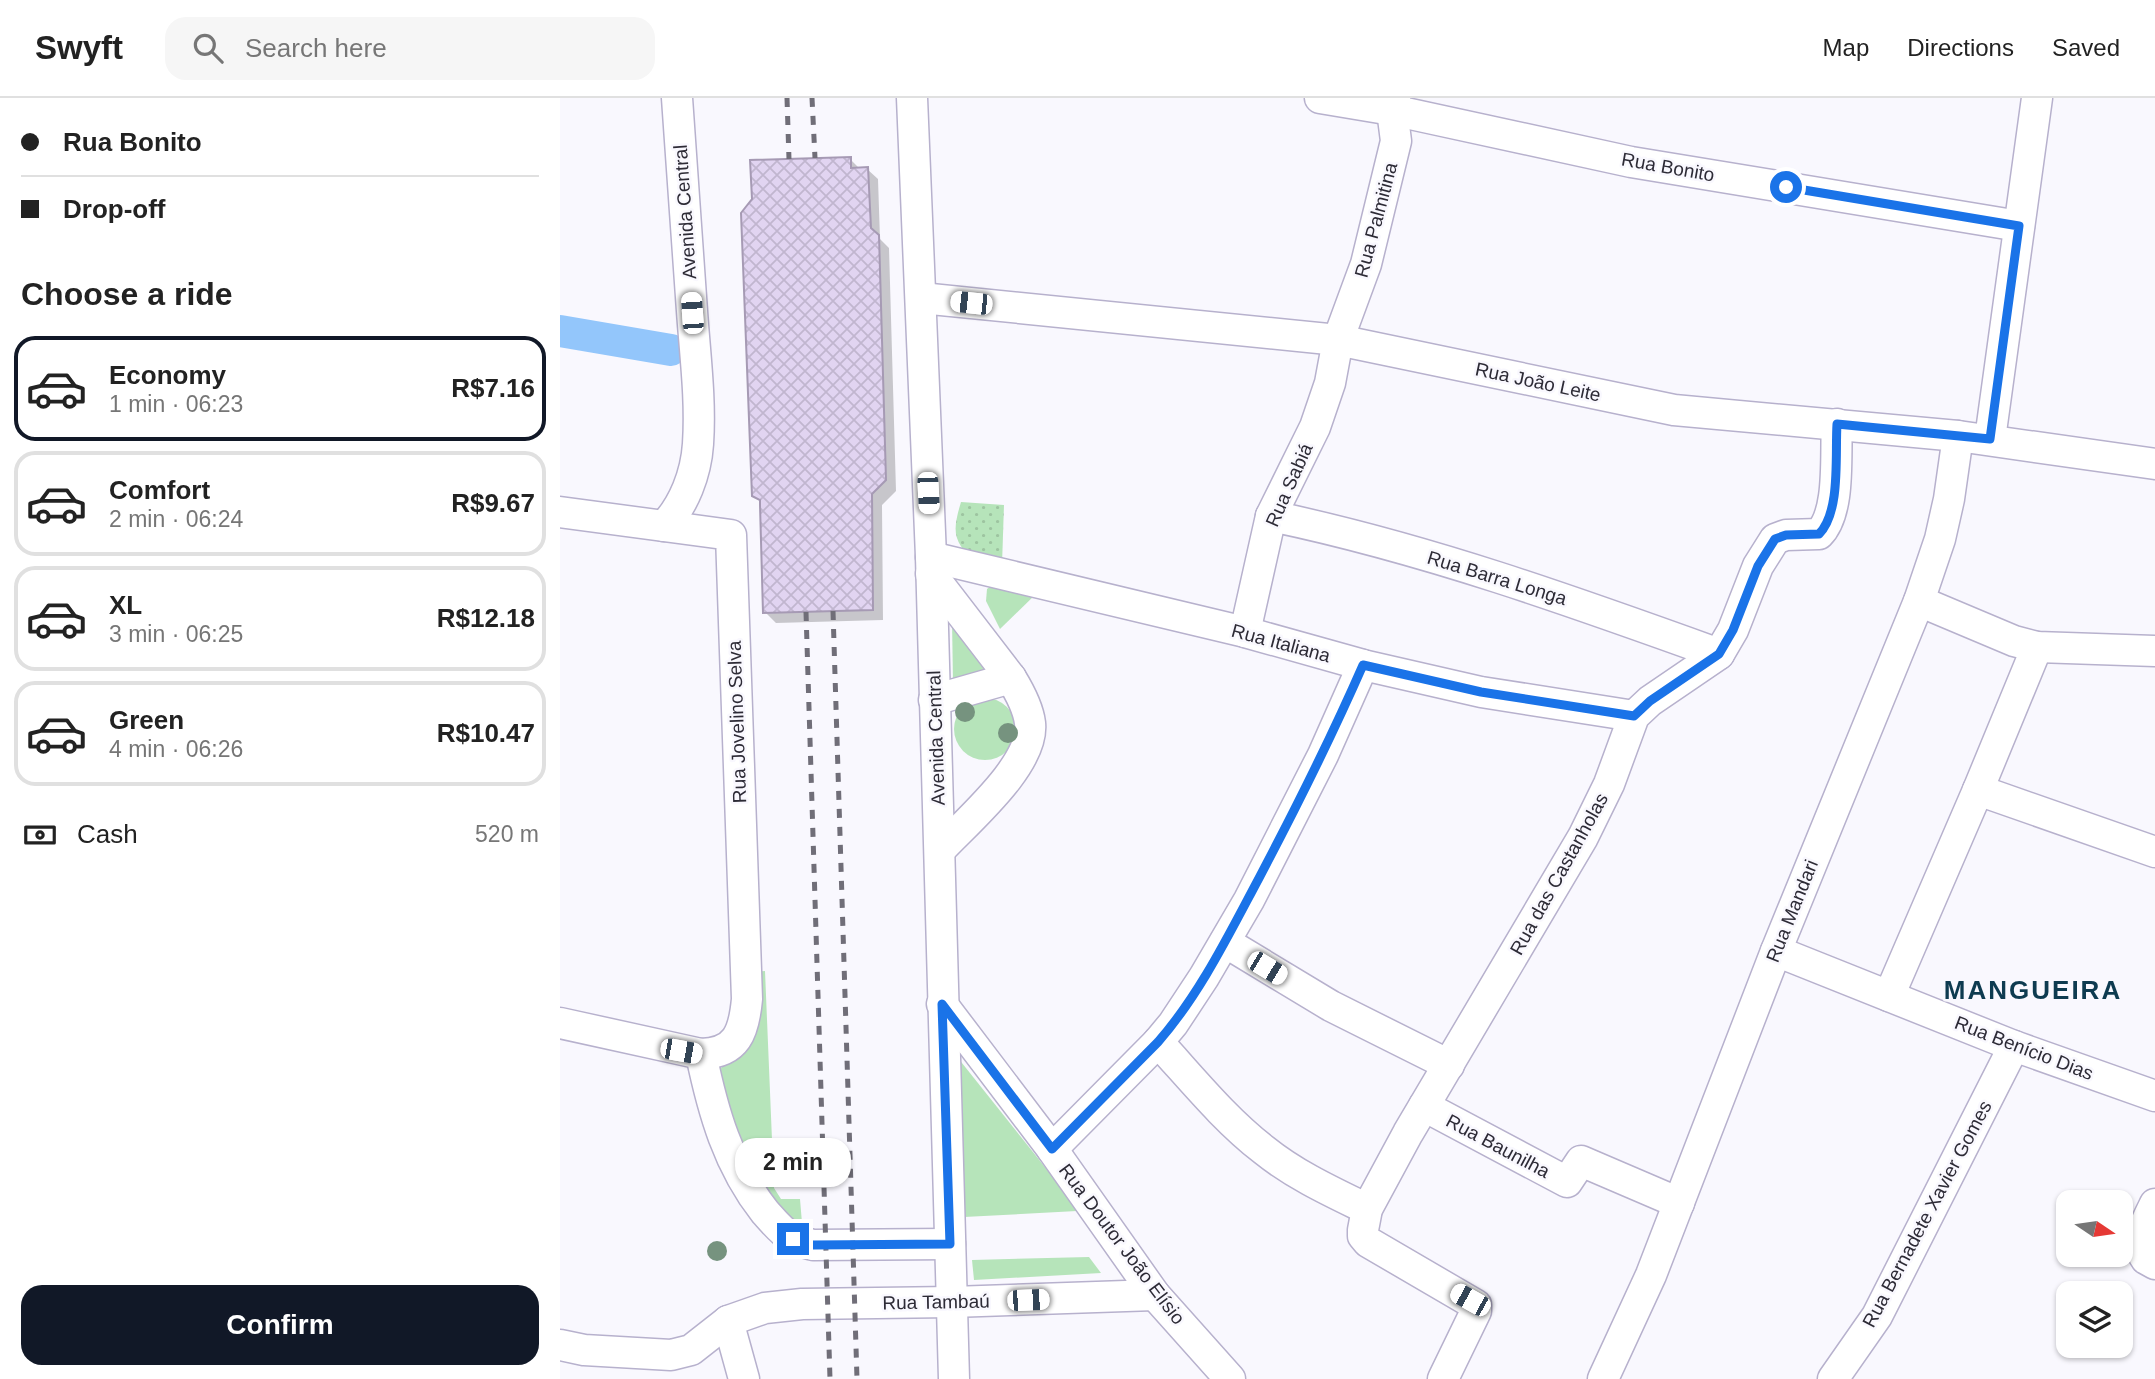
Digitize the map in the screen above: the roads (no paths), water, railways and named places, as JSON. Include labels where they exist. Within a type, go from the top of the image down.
[{"type":"street","name":"Avenida Central","points":[[664,526],[676,513],[685,493],[698,444],[695,353],[677,98]]},
{"type":"street","name":"Avenida Central","points":[[912,98],[931,566],[954,1379]]},
{"type":"street","name":"Rua Bonito","points":[[1320,98],[1393,104],[1631,162],[2019,226]]},
{"type":"street","points":[[1990,439],[2037,98]]},
{"type":"street","name":"Rua Palmitina","points":[[1338,340],[1366,264],[1390,174],[1396,141],[1393,104]]},
{"type":"street","name":"Rua João Leite","points":[[921,298],[1338,340],[1675,410],[1990,439],[2155,464]]},
{"type":"street","name":"Rua Sabiá","points":[[1245,632],[1272,516],[1315,427],[1330,383],[1338,340]]},
{"type":"street","name":"Rua das Castanholas","points":[[1366,1215],[1424,1106],[1583,837],[1609,783],[1634,716],[1650,701],[1719,654],[1733,630],[1758,566],[1775,539],[1786,535],[1819,534],[1825,528],[1833,508],[1837,424]]},
{"type":"street","name":"Rua Mandari","points":[[1603,1379],[1651,1275],[1776,951],[1919,601],[1943,525],[1958,436]]},
{"type":"street","name":"Rua Jovelino Selva","points":[[560,512],[731,534],[747,999],[745,1021],[729,1048],[718,1054],[701,1054]]},
{"type":"street","name":"Rua Barra Longa","points":[[1272,516],[1340,530],[1544,592],[1719,654]]},
{"type":"street","points":[[931,566],[1011,678],[1021,695],[1030,725],[1030,737],[1024,755],[1013,772],[940,850]]},
{"type":"street","name":"Rua Italiana","points":[[931,566],[1245,632],[1363,665],[1481,692],[1634,716]]},
{"type":"street","points":[[1919,601],[2014,641],[2036,647],[2155,651]]},
{"type":"street","points":[[1889,996],[1979,790],[2036,647]]},
{"type":"street","points":[[1052,1149],[1173,1024],[1225,942],[1323,755],[1363,665]]},
{"type":"street","points":[[934,701],[1011,678]]},
{"type":"street","points":[[1979,790],[2155,852]]},
{"type":"street","points":[[1225,942],[1331,1006],[1449,1065]]},
{"type":"street","name":"Rua Benício Dias","points":[[1776,951],[2014,1045],[2155,1096]]},
{"type":"street","name":"Rua Doutor João Elísio","points":[[942,1004],[1052,1149],[1155,1295],[1230,1379]]},
{"type":"street","points":[[560,1023],[701,1054],[712,1106],[724,1144],[746,1186],[776,1224],[793,1239],[813,1245],[950,1244]]},
{"type":"street","points":[[1158,1042],[1230,1121],[1265,1152],[1366,1215],[1363,1236],[1368,1242],[1476,1305],[1476,1311],[1443,1379]]},
{"type":"street","name":"Rua Bernadete Xavier Gomes","points":[[1833,1379],[1877,1316],[2014,1045]]},
{"type":"street","name":"Rua Baunilha","points":[[1424,1106],[1567,1182],[1581,1161],[1679,1203]]},
{"type":"street","points":[[2153,1263],[2146,1259],[2141,1247],[2145,1224],[2155,1204]]},
{"type":"street","name":"Rua Tambaú","points":[[560,1345],[584,1350],[671,1355],[691,1350],[728,1321],[765,1308],[802,1304],[1155,1295]]},
{"type":"street","points":[[728,1321],[744,1379]]},
{"type":"waterway","points":[[560,331],[671,350]]},
{"type":"railway","points":[[787,98],[789,159]]},
{"type":"railway","points":[[812,98],[815,158]]},
{"type":"railway","points":[[833,611],[857,1379]]},
{"type":"railway","points":[[806,612],[830,1379]]},
{"type":"district","name":"MANGUEIRA","points":[[2033,990]]}]
